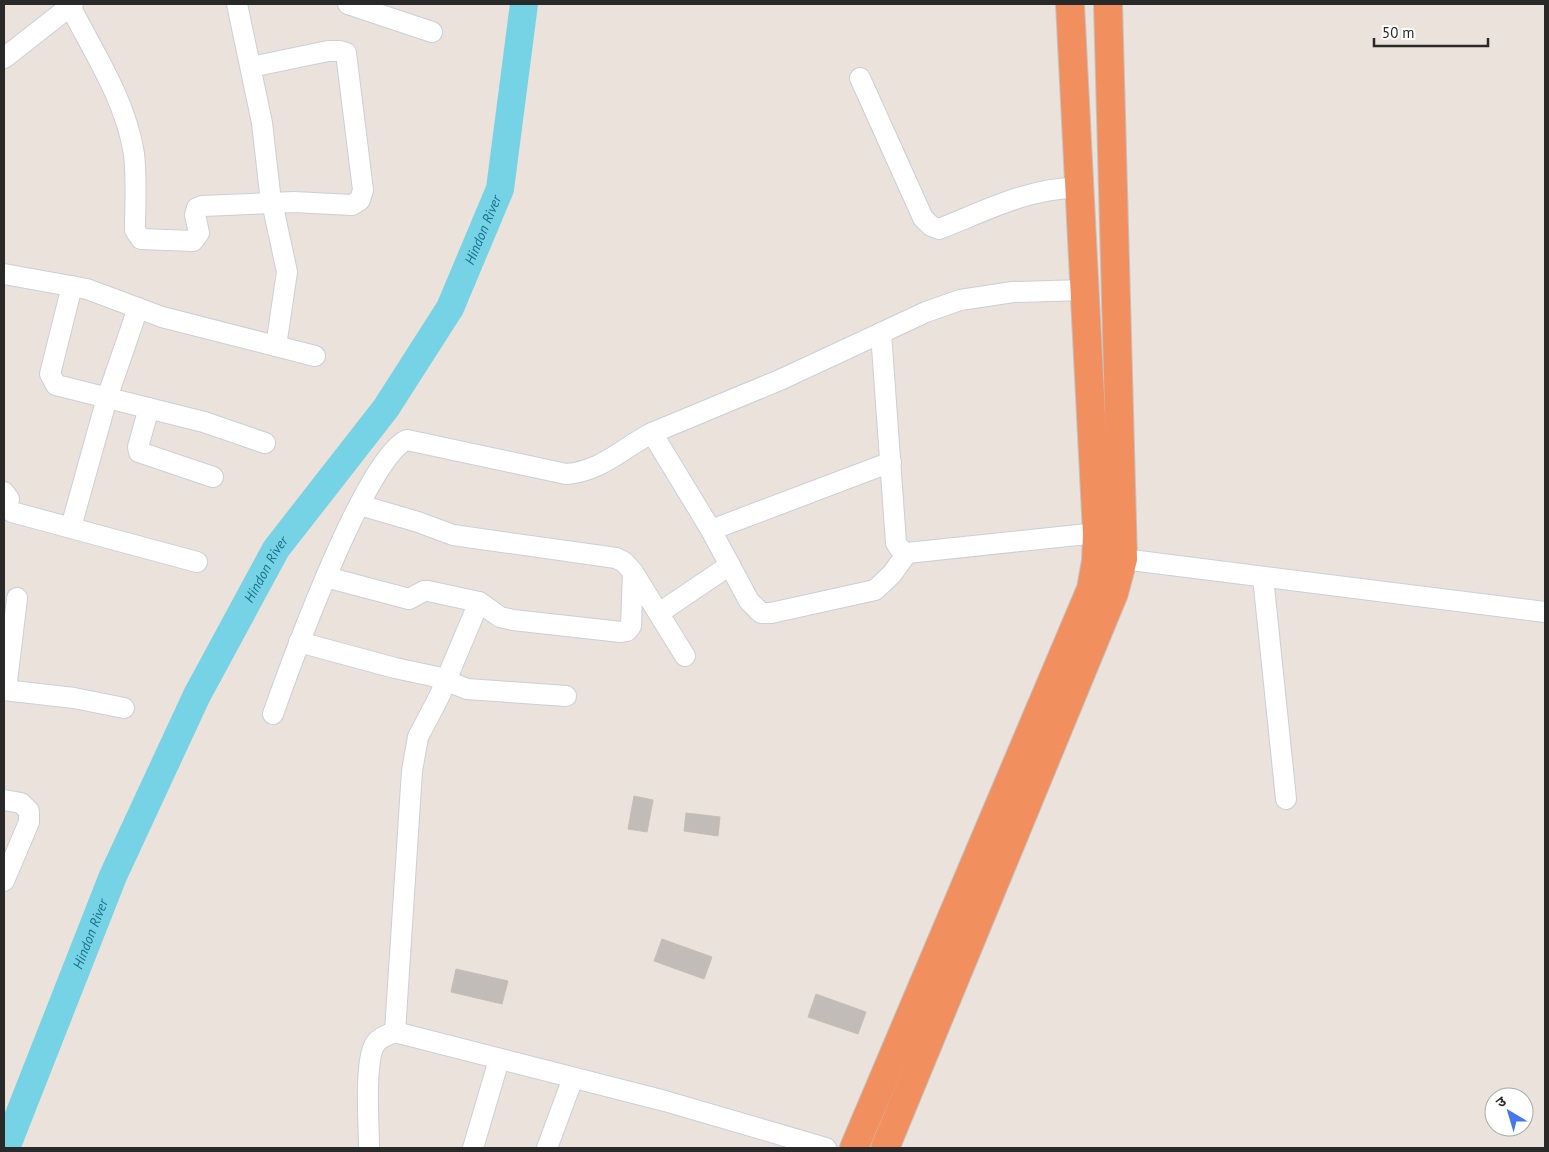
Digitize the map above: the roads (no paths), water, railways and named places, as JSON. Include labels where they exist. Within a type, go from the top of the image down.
[{"type":"highway","points":[[854,1148],[1091,589],[1096,561],[1097,533],[1070,4]]},
{"type":"highway","points":[[885,1148],[1114,593],[1123,559],[1108,4]]},
{"type":"street","points":[[237,4],[262,123],[265,163],[287,272],[276,346]]},
{"type":"street","points":[[348,4],[432,32]]},
{"type":"street","points":[[4,58],[71,5],[114,91],[134,152],[137,192],[135,230],[138,236],[141,239],[193,241],[199,233],[194,215],[196,208],[272,203],[352,205],[360,200],[363,190],[348,57],[340,51],[328,52],[251,67]]},
{"type":"street","points":[[860,78],[923,218],[931,226],[939,229],[1041,191],[1059,188],[1078,188]]},
{"type":"street","points":[[4,274],[87,289],[162,317],[315,356]]},
{"type":"street","points":[[72,286],[50,374],[56,385],[204,422],[265,443]]},
{"type":"street","points":[[273,714],[299,642],[326,577],[360,505],[393,450],[399,444],[408,440],[566,474],[583,472],[598,467],[633,443],[652,433],[782,378],[926,312],[978,297],[1013,292],[1084,290]]},
{"type":"street","points":[[71,527],[107,398],[138,308]]},
{"type":"street","points":[[881,332],[896,543],[900,549],[907,553],[1097,533]]},
{"type":"street","points":[[149,408],[138,447],[139,452],[213,477]]},
{"type":"street","points":[[652,433],[711,530],[754,608],[761,613],[771,613],[876,590],[892,574],[907,553]]},
{"type":"street","points":[[711,530],[891,462]]},
{"type":"street","points":[[4,492],[9,499],[8,511],[197,562]]},
{"type":"street","points":[[360,505],[418,522],[453,535],[616,558],[624,562],[633,572],[685,656]]},
{"type":"street","points":[[1123,559],[1545,612]]},
{"type":"street","points":[[659,613],[730,565]]},
{"type":"street","points":[[326,577],[409,599],[424,590],[479,602],[500,616],[512,620],[627,631],[631,626],[633,572]]},
{"type":"street","points":[[1263,577],[1286,799]]},
{"type":"street","points":[[17,598],[5,690],[74,698],[124,708]]},
{"type":"street","points":[[395,1032],[412,770],[418,737],[446,680],[479,602]]},
{"type":"street","points":[[299,642],[446,680],[467,689],[566,696]]},
{"type":"street","points":[[4,800],[21,802],[29,811],[29,822],[4,881]]},
{"type":"street","points":[[369,1148],[369,1058],[376,1043],[383,1036],[395,1032],[665,1101],[826,1148]]},
{"type":"street","points":[[473,1148],[499,1060]]},
{"type":"street","points":[[547,1148],[573,1078]]},
{"type":"waterway","name":"Hindon River","points":[[6,1148],[113,876],[197,695],[276,549],[386,408],[450,308],[500,189],[524,4]]}]
